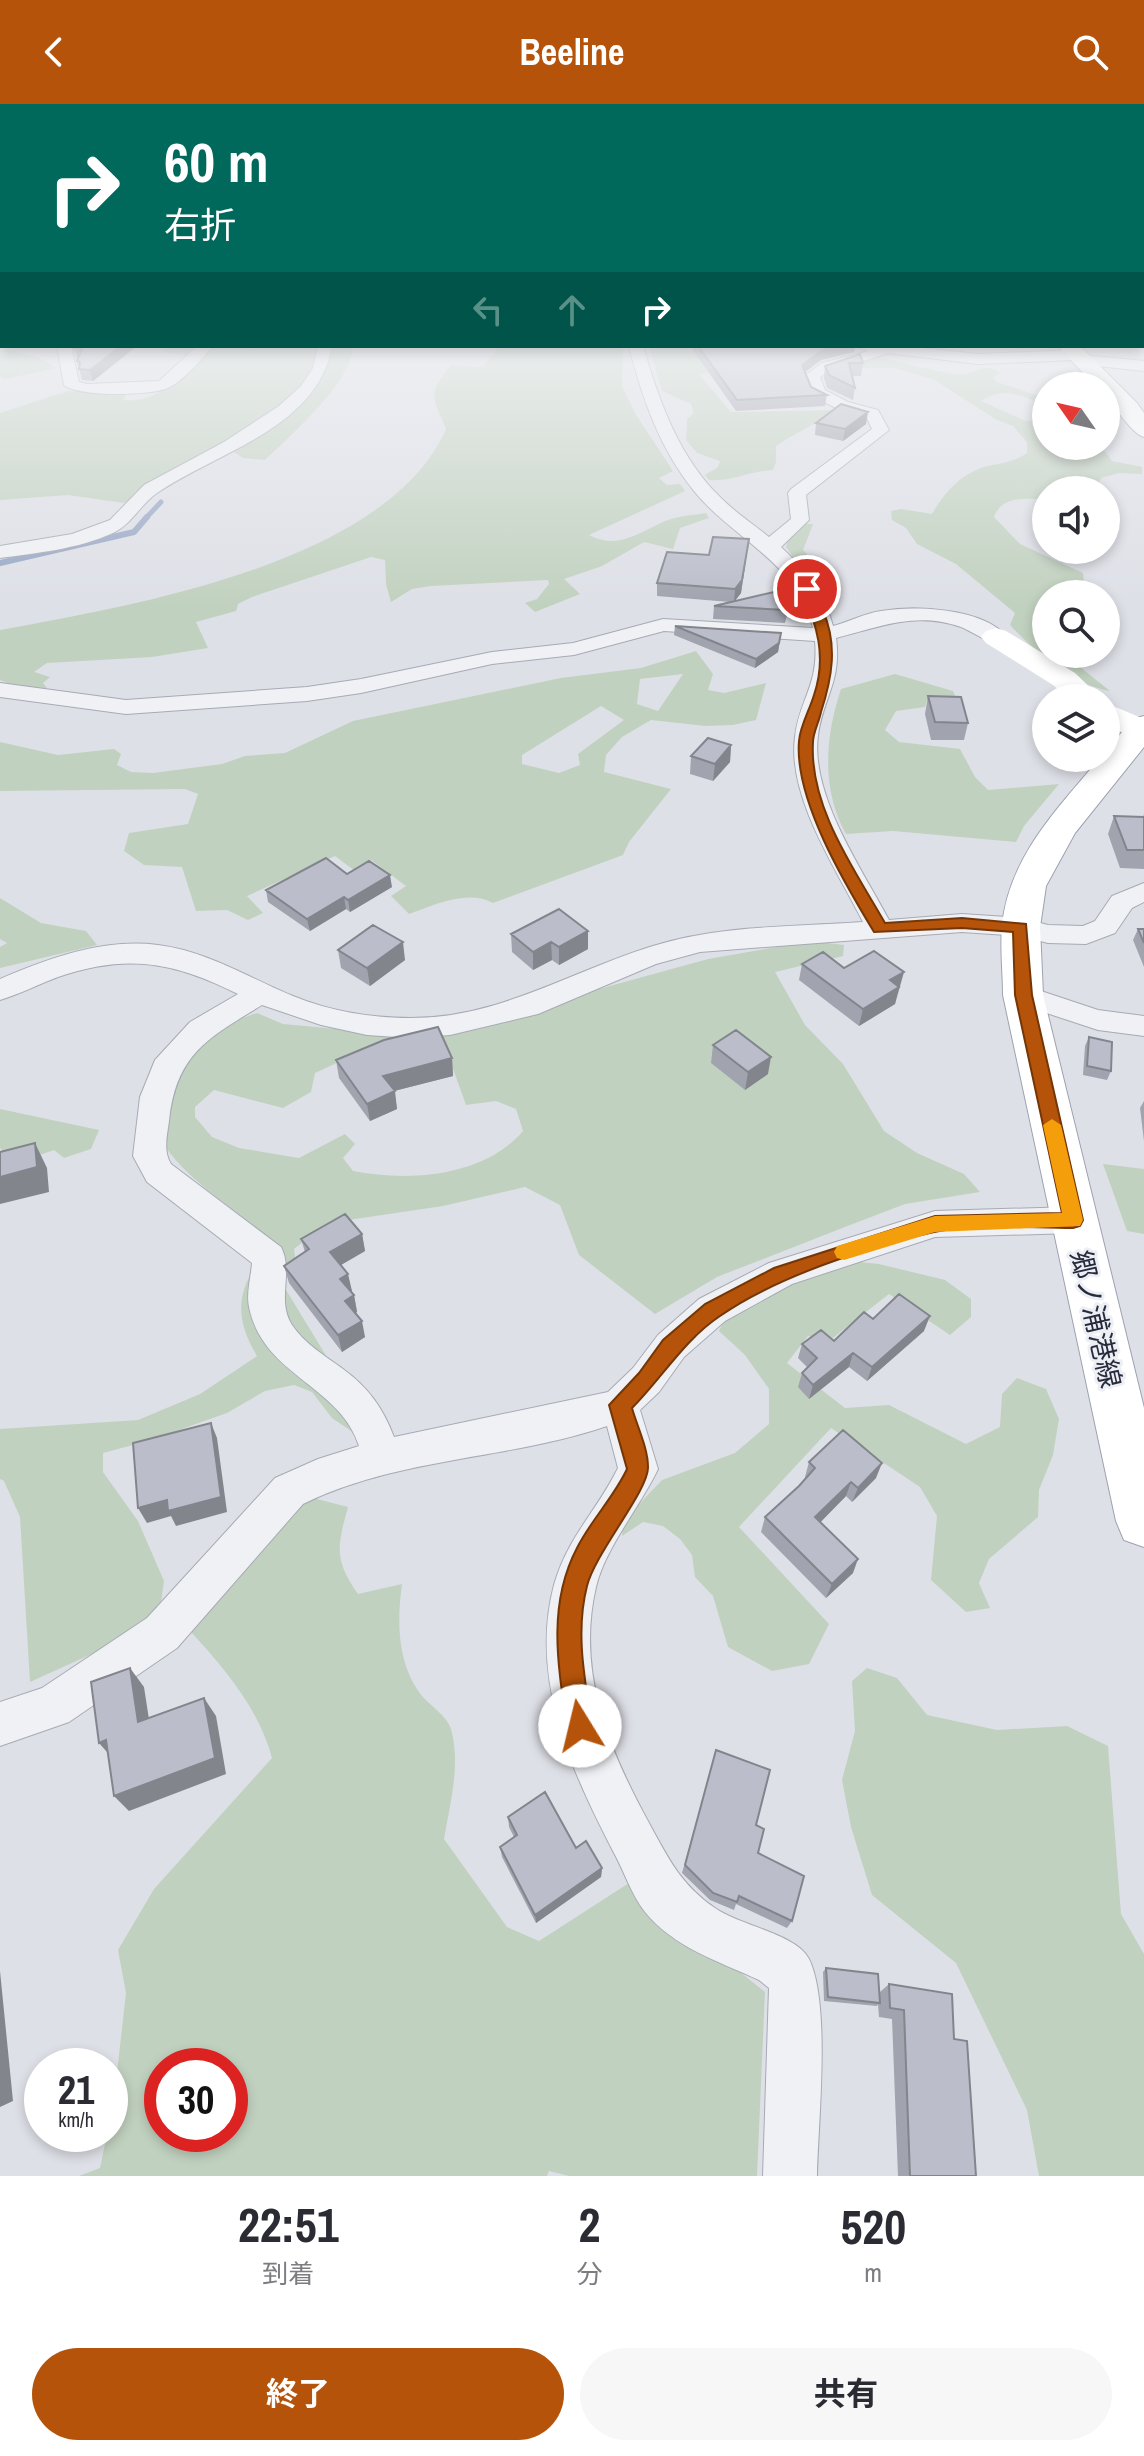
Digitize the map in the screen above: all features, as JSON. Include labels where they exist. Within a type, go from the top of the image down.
[{"type":"main road","points":[[1132,412],[1144,430]]},
{"type":"main road","points":[[996,637],[1037,661],[1067,684]]},
{"type":"main road","name":"郷ノ浦港線","points":[[1134,725],[1043,854],[1028,886],[1021,927],[1023,995],[1144,1521]]},
{"type":"street","points":[[0,552],[112,527],[124,519],[132,504],[158,485],[243,439],[281,412]]},
{"type":"street","points":[[655,412],[701,489],[770,546],[807,589],[827,644],[824,685],[806,741],[811,787],[831,841],[880,929]]},
{"type":"street","points":[[770,546],[800,520],[797,493],[881,430],[872,413],[867,412]]},
{"type":"street","points":[[0,690],[84,704],[126,707],[307,694],[361,686],[492,658],[574,649],[663,625],[824,635],[880,617],[920,613],[967,622],[996,637]]},
{"type":"street","points":[[0,990],[82,958],[142,955],[179,958],[293,1007],[370,1024],[413,1028],[464,1022],[521,1007],[564,993],[661,950],[757,937],[973,923],[1021,927],[1048,934],[1086,935],[1105,927],[1122,902],[1144,891]]},
{"type":"street","points":[[263,992],[200,1029],[166,1068],[156,1097],[149,1156],[159,1173],[269,1257],[267,1307],[275,1330],[289,1350],[357,1404],[374,1430],[381,1457]]},
{"type":"street","points":[[1023,995],[1058,1009],[1112,1023],[1144,1026]]},
{"type":"street","points":[[0,1724],[53,1706],[162,1633],[289,1491],[318,1477],[381,1457],[590,1415],[620,1405],[646,1380],[671,1346],[712,1310],[781,1273],[935,1224],[1073,1220]]},
{"type":"street","points":[[620,1405],[638,1469],[585,1555],[575,1586],[569,1619],[570,1662],[580,1726],[601,1781],[662,1895],[699,1927],[777,1962],[790,1973],[796,1995],[790,2176]]},
{"type":"green space","points":[[273,412],[124,503],[68,495],[0,500],[0,413]]},
{"type":"green space","points":[[290,412],[315,412],[265,460],[243,458],[232,451],[263,432]]},
{"type":"green space","points":[[439,412],[634,412],[673,471],[659,478],[667,485],[680,484],[685,491],[589,535],[610,541],[620,540],[672,519],[706,513],[709,518],[680,528],[673,549],[644,542],[602,566],[564,579],[580,594],[535,612],[525,603],[537,599],[549,584],[548,580],[431,586],[412,589],[391,602],[386,584],[385,560],[371,557],[252,597],[238,604],[236,611],[196,622],[208,648],[152,657],[47,663],[34,672],[50,677],[43,683],[47,688],[17,687],[0,680],[0,630],[182,591],[249,571],[313,546],[370,514],[415,475],[446,429]]},
{"type":"green space","points":[[834,412],[776,446],[773,470],[709,480],[705,475],[718,467],[720,461],[697,453],[686,440],[687,419],[694,413]]},
{"type":"green space","points":[[984,412],[1005,412],[1026,421],[1032,420],[1032,460],[1111,460],[1142,467],[1142,474],[1032,476],[1032,499],[1009,502],[998,510],[994,517],[1020,544],[1032,550],[1032,564],[1063,564],[1083,573],[1084,580],[1032,580],[1032,647],[1010,625],[1015,613],[956,564],[917,544],[906,528],[892,520],[891,511],[901,509],[932,514],[961,479],[976,470],[1027,453],[1027,442],[1013,426]]},
{"type":"green space","points":[[802,524],[813,524],[803,550],[819,567],[806,569],[786,547],[789,537]]},
{"type":"green space","points":[[696,651],[713,674],[708,690],[724,693],[766,683],[756,720],[705,726],[651,720],[622,737],[606,755],[604,772],[671,789],[629,842],[623,855],[493,903],[462,898],[409,914],[391,896],[406,886],[371,860],[355,871],[335,856],[247,896],[263,913],[248,920],[227,910],[196,911],[182,867],[144,865],[124,851],[129,833],[188,824],[198,794],[185,789],[0,791],[0,742],[58,755],[114,749],[121,754],[117,765],[131,772],[153,773],[222,764],[245,756],[285,753],[353,721],[561,678],[641,668]],"holes":[[[683,674],[658,711],[637,704],[640,679]],[[601,706],[624,720],[578,754],[580,765],[559,773],[522,764],[522,755]]]},
{"type":"green space","points":[[1059,668],[1081,668],[1101,684],[1087,684]]},
{"type":"green space","points":[[895,674],[953,691],[956,698],[927,700],[925,707],[896,711],[885,730],[899,742],[960,749],[975,777],[988,790],[1059,784],[1024,826],[1016,842],[893,831],[846,834],[832,799],[828,763],[832,726],[841,689]]},
{"type":"green space","points":[[0,898],[41,923],[86,931],[97,945],[0,968],[0,947],[7,943],[0,939]]},
{"type":"green space","points":[[811,941],[844,945],[843,956],[775,972],[805,1025],[843,1064],[884,1131],[917,1153],[964,1174],[980,1192],[905,1204],[717,1277],[655,1314],[579,1255],[560,1205],[525,1187],[443,1206],[328,1223],[294,1249],[296,1264],[280,1280],[336,1372],[360,1437],[332,1418],[312,1392],[294,1385],[265,1391],[227,1413],[103,1453],[103,1472],[138,1521],[164,1581],[160,1610],[94,1653],[30,1682],[20,1517],[4,1481],[0,1479],[0,1429],[138,1420],[200,1394],[257,1356],[243,1325],[242,1298],[252,1272],[273,1245],[200,1184],[162,1142],[177,1076],[196,1049],[222,1025],[257,1013],[283,1024],[391,1034],[570,997],[708,959]],"holes":[[[443,1041],[466,1105],[496,1101],[516,1109],[523,1131],[488,1158],[467,1167],[421,1175],[397,1176],[353,1171],[343,1158],[355,1144],[345,1134],[299,1158],[239,1148],[212,1137],[195,1117],[195,1107],[214,1090],[283,1108],[311,1092],[315,1073],[356,1054]]]},
{"type":"green space","points":[[0,1109],[99,1130],[91,1149],[64,1158],[54,1150],[14,1164],[0,1148]]},
{"type":"green space","points":[[1103,1164],[1144,1169],[1144,1234],[1127,1231]]},
{"type":"green space","points":[[849,1261],[879,1264],[945,1280],[971,1299],[971,1317],[950,1335],[889,1294],[829,1341],[808,1336],[787,1363],[845,1408],[889,1405],[966,1444],[1000,1427],[1002,1394],[1017,1378],[1046,1389],[1059,1419],[1053,1455],[1039,1490],[1038,1517],[989,1559],[979,1583],[990,1608],[966,1612],[931,1580],[937,1516],[920,1487],[831,1428],[739,1527],[829,1624],[809,1664],[772,1671],[728,1647],[713,1596],[695,1577],[692,1555],[680,1539],[663,1526],[643,1522],[622,1536],[623,1521],[662,1480],[735,1453],[769,1424],[769,1389],[745,1355],[719,1331],[727,1313],[768,1287]]},
{"type":"green space","points":[[317,1499],[348,1507],[340,1543],[345,1572],[358,1594],[402,1584],[399,1626],[406,1667],[419,1692],[451,1729],[455,1757],[454,1784],[444,1839],[507,1927],[539,1941],[629,1883],[765,1992],[757,2176],[569,2176],[549,2171],[547,2176],[79,2176],[100,2168],[103,2152],[128,2152],[128,2048],[120,2048],[126,1993],[118,1950],[154,1889],[272,1758],[250,1706],[191,1632],[297,1501]]},
{"type":"green space","points":[[867,1668],[897,1678],[927,1715],[997,1730],[1067,1726],[1108,1746],[1121,1914],[1144,1954],[1144,2176],[1039,2176],[1027,2110],[956,1963],[872,1895],[851,1827],[842,1780],[855,1731],[852,1681]]},
{"type":"building","points":[[831,412],[868,412],[845,429],[816,423]]},
{"type":"building","points":[[713,537],[749,539],[742,580],[735,589],[657,583],[667,552],[709,555]]},
{"type":"building","points":[[774,592],[790,594],[786,610],[714,606]]},
{"type":"building","points":[[675,626],[781,633],[779,643],[756,659]]},
{"type":"building","points":[[928,696],[961,697],[968,723],[935,722]]},
{"type":"building","points":[[708,738],[731,745],[715,764],[691,756]]},
{"type":"building","points":[[1114,816],[1144,817],[1144,850],[1127,850]]},
{"type":"building","points":[[326,858],[347,874],[369,861],[390,875],[348,900],[344,897],[307,919],[266,890]]},
{"type":"building","points":[[559,909],[588,931],[559,947],[551,942],[533,952],[511,934]]},
{"type":"building","points":[[373,925],[403,942],[367,968],[338,950]]},
{"type":"building","points":[[1138,929],[1144,929],[1144,943]]},
{"type":"building","points":[[874,951],[904,972],[890,980],[899,987],[863,1009],[802,964],[823,952],[844,968]]},
{"type":"building","points":[[438,1027],[452,1058],[383,1076],[395,1091],[367,1104],[336,1060],[384,1040]]},
{"type":"building","points":[[736,1030],[771,1057],[748,1072],[713,1045]]},
{"type":"building","points":[[1089,1037],[1112,1042],[1111,1071],[1087,1066]]},
{"type":"building","points":[[35,1143],[37,1167],[0,1177],[0,1152]]},
{"type":"building","points":[[345,1214],[362,1234],[330,1252],[348,1274],[340,1279],[354,1295],[345,1301],[362,1321],[338,1335],[284,1266],[309,1249],[301,1239]]},
{"type":"building","points":[[899,1294],[930,1316],[872,1367],[853,1353],[813,1385],[802,1373],[817,1358],[802,1344],[821,1330],[834,1341],[864,1312],[873,1319]]},
{"type":"building","points":[[211,1423],[221,1497],[168,1511],[167,1500],[138,1508],[133,1443]]},
{"type":"building","points":[[843,1430],[882,1463],[858,1488],[851,1482],[815,1517],[858,1559],[832,1584],[765,1517],[799,1486],[815,1468],[809,1462]]},
{"type":"building","points":[[130,1668],[138,1722],[204,1698],[215,1758],[114,1796],[106,1740],[99,1743],[91,1682]]},
{"type":"building","points":[[716,1750],[770,1770],[756,1825],[764,1829],[758,1853],[804,1876],[792,1921],[739,1896],[737,1902],[713,1893],[685,1865]]},
{"type":"building","points":[[545,1792],[576,1848],[586,1841],[602,1868],[535,1915],[500,1847],[517,1835],[508,1817]]},
{"type":"building","points":[[826,1968],[878,1974],[880,2003],[828,1997]]},
{"type":"building","points":[[889,1984],[952,1994],[954,2039],[967,2041],[976,2176],[910,2176],[904,2010],[890,2008]]},
{"type":"waterway","points":[[145,519],[161,502]]},
{"type":"waterway","points":[[0,563],[134,532],[147,517]]},
{"type":"slow traffic","points":[[844,1252],[935,1224],[1073,1220],[1052,1125]]},
{"type":"route","points":[[580,1726],[570,1662],[569,1619],[575,1586],[585,1555],[638,1469],[620,1405],[646,1380],[671,1346],[712,1310],[781,1273],[864,1245],[935,1224],[1073,1220],[1023,995],[1021,927],[962,923],[880,929],[831,841],[817,808],[811,787],[806,741],[824,685],[827,644],[821,619],[807,589]]}]
